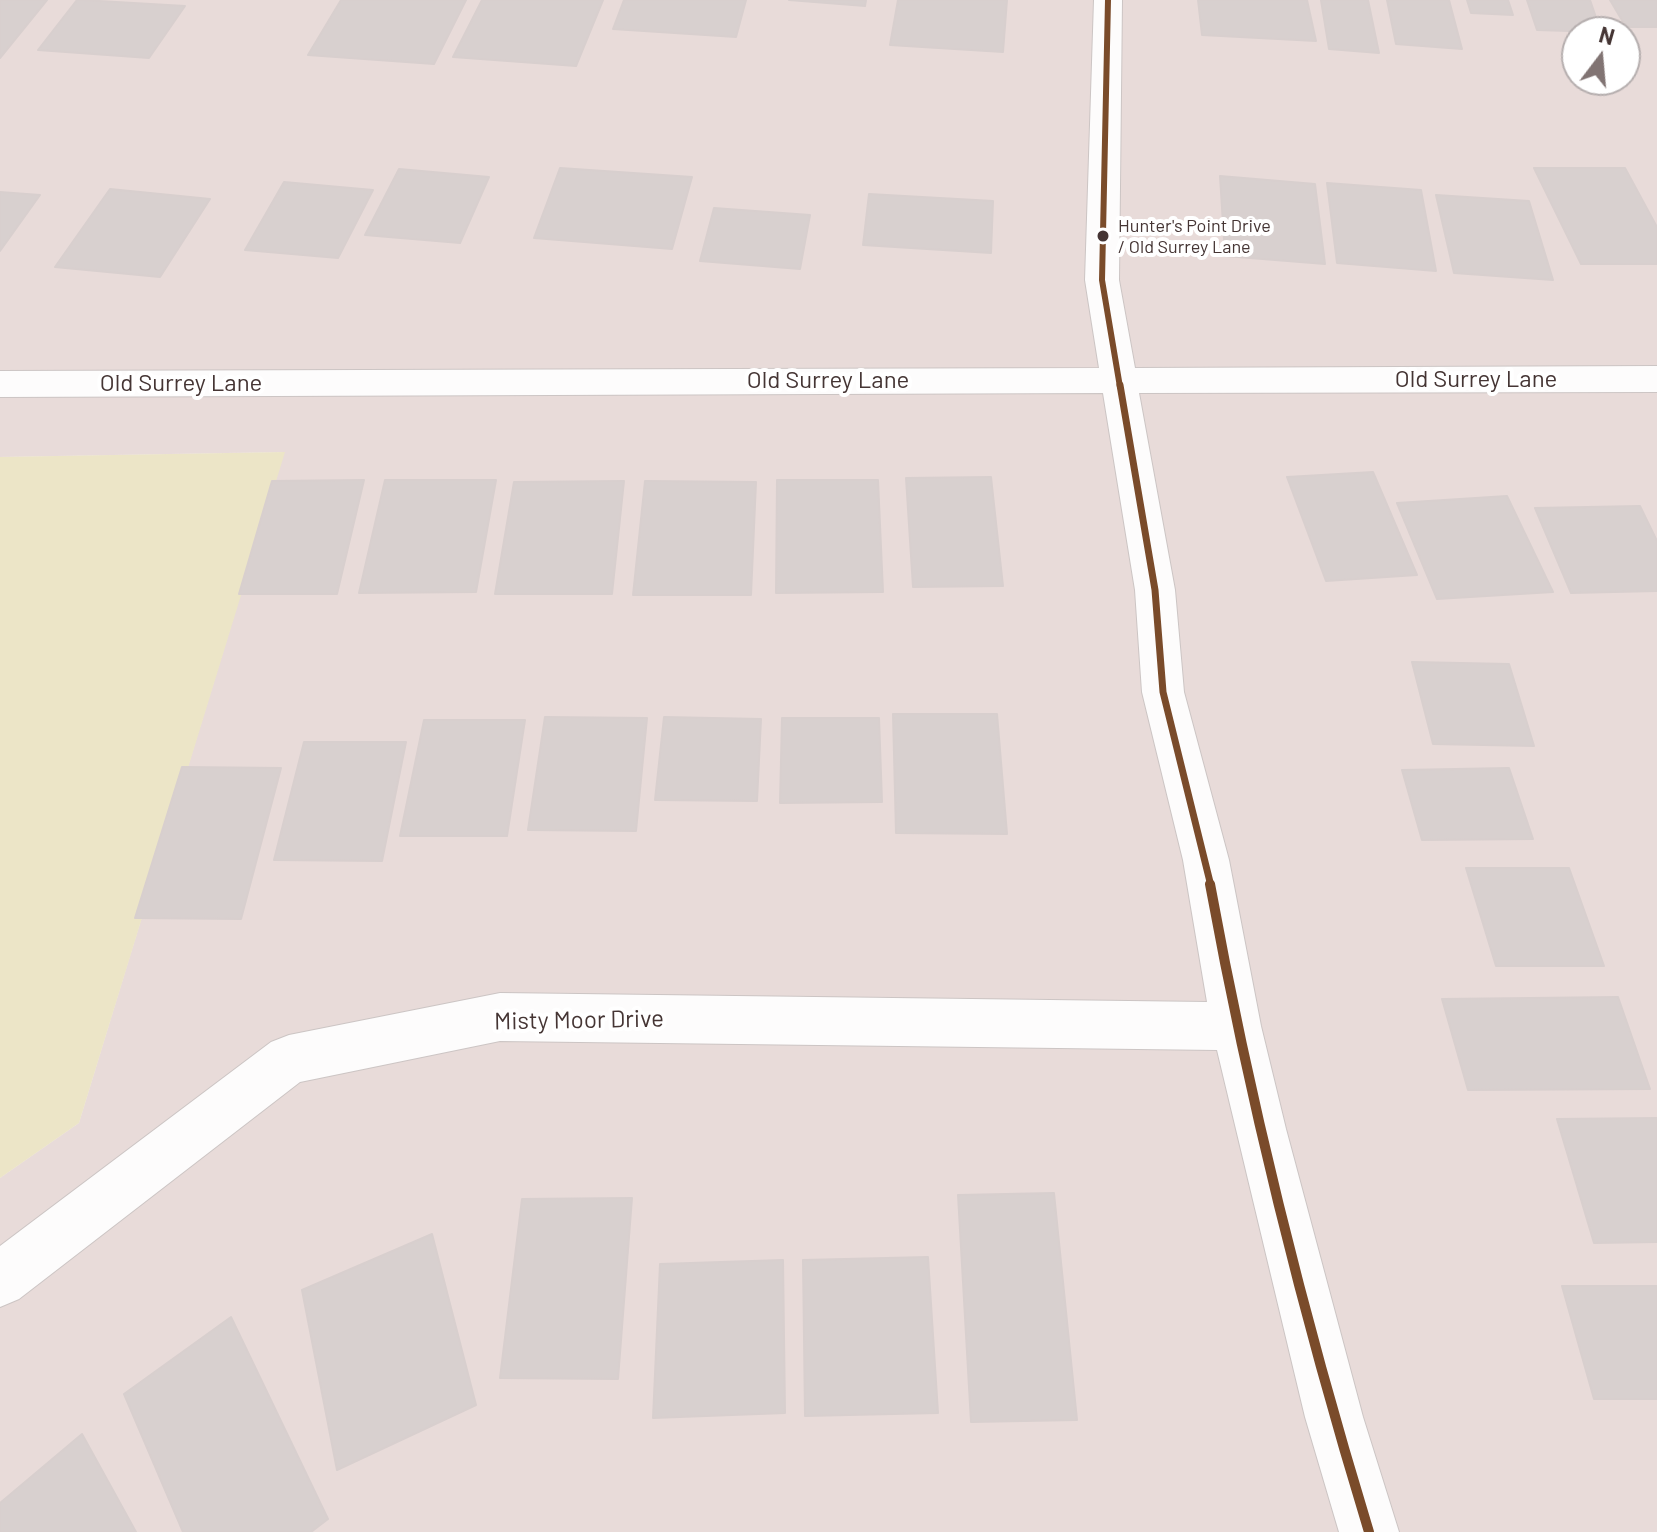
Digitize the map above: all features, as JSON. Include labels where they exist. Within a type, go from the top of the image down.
[{"type":"street","points":[[1108,0],[1102,280],[1155,590],[1163,692],[1206,860],[1236,1026],[1330,1402],[1369,1532]]},
{"type":"street","name":"Old Surrey Lane","points":[[0,384],[1657,379]]},
{"type":"street","name":"Misty Moor Drive","points":[[0,1280],[289,1060],[500,1017],[1236,1026]]},
{"type":"shaded area","points":[[0,0],[1657,0],[1657,1532],[0,1532],[0,1178],[79,1123],[284,452],[0,457]]},
{"type":"shaded area","points":[[285,452],[79,1123],[0,1178],[0,457]]},
{"type":"building","points":[[0,0],[47,0],[0,58]]},
{"type":"building","points":[[77,0],[185,6],[149,58],[38,50]]},
{"type":"building","points":[[341,0],[466,0],[434,64],[308,55]]},
{"type":"building","points":[[482,0],[603,0],[576,66],[453,57]]},
{"type":"building","points":[[624,0],[746,0],[736,37],[613,29]]},
{"type":"building","points":[[789,0],[866,0],[865,6]]},
{"type":"building","points":[[898,0],[1007,0],[1003,52],[890,45]]},
{"type":"building","points":[[1198,0],[1307,0],[1316,41],[1202,35]]},
{"type":"building","points":[[1321,0],[1368,0],[1379,53],[1329,49]]},
{"type":"building","points":[[1387,0],[1449,0],[1462,49],[1396,44]]},
{"type":"building","points":[[1467,0],[1508,0],[1513,15],[1471,13]]},
{"type":"building","points":[[1527,0],[1590,0],[1596,16],[1561,16],[1561,31],[1537,30]]},
{"type":"building","points":[[1610,0],[1657,0],[1657,27],[1641,27],[1641,16],[1619,16]]},
{"type":"building","points":[[560,168],[692,177],[672,249],[534,238]]},
{"type":"building","points":[[1534,168],[1625,168],[1657,227],[1657,264],[1581,264]]},
{"type":"building","points":[[399,169],[489,177],[460,243],[365,235]]},
{"type":"building","points":[[1220,176],[1315,184],[1325,264],[1225,256]]},
{"type":"building","points":[[284,182],[373,190],[338,258],[245,250]]},
{"type":"building","points":[[1327,183],[1421,190],[1436,271],[1337,263]]},
{"type":"building","points":[[110,189],[210,199],[160,277],[55,267]]},
{"type":"building","points":[[0,192],[40,195],[0,251]]},
{"type":"building","points":[[869,194],[993,201],[991,253],[863,245]]},
{"type":"building","points":[[1436,195],[1529,201],[1553,280],[1454,273]]},
{"type":"building","points":[[714,208],[810,215],[800,269],[700,261]]},
{"type":"building","points":[[1373,472],[1417,575],[1326,581],[1287,477]]},
{"type":"building","points":[[991,477],[1003,586],[913,587],[906,478]]},
{"type":"building","points":[[364,480],[337,594],[239,594],[272,481]]},
{"type":"building","points":[[385,480],[496,480],[476,592],[359,593]]},
{"type":"building","points":[[777,480],[878,480],[883,592],[776,593]]},
{"type":"building","points":[[624,481],[612,594],[495,594],[514,482]]},
{"type":"building","points":[[645,481],[756,482],[751,595],[633,595]]},
{"type":"building","points":[[1507,496],[1553,592],[1437,599],[1397,503]]},
{"type":"building","points":[[1640,506],[1657,541],[1657,591],[1571,593],[1535,508]]},
{"type":"building","points":[[1412,662],[1509,664],[1534,746],[1433,744]]},
{"type":"building","points":[[893,714],[997,714],[1007,834],[896,833]]},
{"type":"building","points":[[545,717],[647,718],[636,831],[528,830]]},
{"type":"building","points":[[664,717],[761,719],[757,801],[655,800]]},
{"type":"building","points":[[782,718],[879,718],[882,802],[780,803]]},
{"type":"building","points":[[424,720],[525,720],[507,836],[400,836]]},
{"type":"building","points":[[304,742],[406,742],[382,861],[274,860]]},
{"type":"building","points":[[182,767],[281,768],[241,919],[135,918]]},
{"type":"building","points":[[1509,768],[1533,839],[1422,840],[1402,770]]},
{"type":"building","points":[[1466,868],[1569,868],[1604,966],[1496,966]]},
{"type":"building","points":[[1618,997],[1650,1089],[1468,1090],[1442,999]]},
{"type":"building","points":[[1657,1118],[1657,1242],[1594,1243],[1557,1119]]},
{"type":"building","points":[[1054,1193],[1077,1420],[971,1422],[958,1195]]},
{"type":"building","points":[[632,1198],[618,1379],[500,1378],[522,1199]]},
{"type":"building","points":[[432,1234],[476,1405],[337,1470],[302,1290]]},
{"type":"building","points":[[928,1257],[938,1413],[805,1416],[803,1260]]},
{"type":"building","points":[[783,1260],[785,1413],[653,1418],[660,1264]]},
{"type":"building","points":[[1562,1286],[1657,1286],[1657,1399],[1594,1399]]},
{"type":"building","points":[[231,1317],[328,1519],[311,1532],[183,1532],[124,1394]]},
{"type":"building","points":[[82,1434],[136,1532],[0,1532],[0,1503]]},
{"type":"transit line","points":[[1108,0],[1102,280],[1155,590],[1163,692],[1206,860],[1236,1026],[1260,1129],[1334,1417],[1369,1532]]},
{"type":"place","name":"Hunter's Point Drive / Old Surrey Lane","points":[[1103,236]]}]
